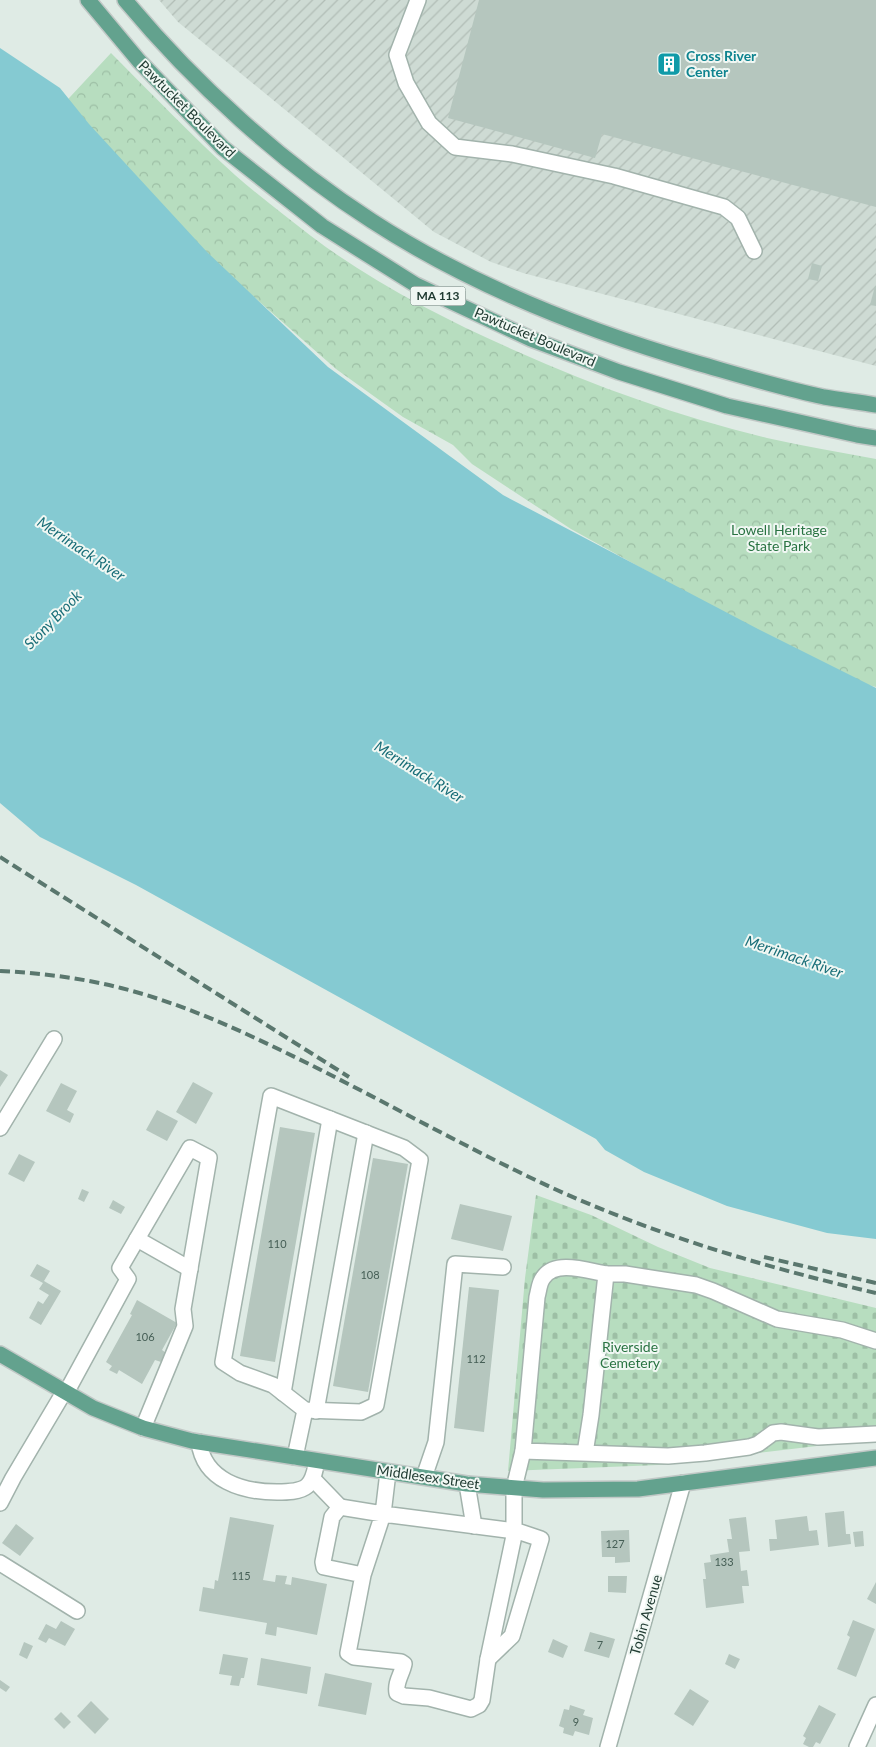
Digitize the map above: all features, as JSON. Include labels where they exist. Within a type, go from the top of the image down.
[{"type":"main road","name":"Pawtucket Boulevard","points":[[88,0],[139,61],[223,148],[322,226],[416,286],[531,339],[619,372],[728,406],[876,438]]},
{"type":"main road","name":"Pawtucket Boulevard","points":[[125,0],[213,95],[291,163],[372,221],[453,269],[550,312],[637,345],[734,374],[824,397],[876,405]]},
{"type":"main road","name":"Middlesex Street","points":[[0,1354],[93,1408],[143,1428],[199,1442],[467,1484],[514,1488],[638,1489],[876,1458]]},
{"type":"street","points":[[418,0],[397,54],[406,82],[429,123],[455,147],[512,154],[614,176],[724,207],[738,218],[754,251]]},
{"type":"street","points":[[0,1128],[54,1039]]},
{"type":"street","points":[[271,1096],[366,1133],[404,1148],[420,1160],[376,1405],[361,1412],[311,1410],[272,1385],[240,1373],[223,1362],[271,1096]]},
{"type":"street","points":[[283,1393],[330,1119]]},
{"type":"street","points":[[295,1457],[311,1410],[366,1133]]},
{"type":"street","points":[[0,1503],[128,1280],[120,1268],[190,1148],[208,1158],[183,1309],[184,1326],[143,1428]]},
{"type":"street","points":[[137,1239],[190,1269]]},
{"type":"street","points":[[424,1477],[436,1442],[455,1264],[503,1267]]},
{"type":"street","points":[[388,1472],[383,1514],[363,1575],[348,1653],[354,1657],[401,1662],[404,1664],[396,1686],[397,1693],[404,1696],[429,1698],[471,1709],[482,1700],[488,1659],[515,1531],[514,1488],[523,1452],[537,1297],[542,1280],[549,1272],[560,1268],[606,1274],[625,1274],[696,1285],[723,1294],[777,1319],[842,1330],[876,1341]]},
{"type":"street","points":[[585,1453],[591,1415],[606,1274]]},
{"type":"street","points":[[523,1452],[652,1456],[705,1453],[749,1447],[758,1444],[773,1433],[780,1432],[818,1438],[876,1434]]},
{"type":"street","points":[[199,1442],[201,1454],[206,1465],[220,1477],[252,1491],[286,1492],[307,1486],[313,1479],[317,1461]]},
{"type":"street","points":[[313,1479],[340,1507],[515,1531],[541,1539],[512,1636],[488,1659]]},
{"type":"street","name":"Tobin Avenue","points":[[608,1747],[683,1483]]},
{"type":"street","points":[[467,1484],[474,1526]]},
{"type":"street","points":[[340,1507],[332,1517],[323,1562],[324,1567],[363,1575]]},
{"type":"street","points":[[0,1563],[77,1611]]},
{"type":"street","points":[[858,1747],[876,1706]]},
{"type":"shaded area","points":[[159,0],[876,0],[876,366],[523,273],[491,262],[434,232],[178,22]]},
{"type":"green space","name":"Lowell Heritage State Park","points":[[111,53],[203,145],[253,191],[335,253],[384,285],[410,299],[516,351],[577,377],[671,411],[767,438],[876,459],[876,687],[838,677],[571,529],[472,464],[453,445],[403,417],[336,369],[254,297],[43,126]]},
{"type":"green space","name":"Riverside Cemetery","points":[[536,1195],[591,1215],[658,1247],[710,1268],[876,1308],[876,1439],[658,1465],[508,1471],[525,1278]]},
{"type":"water","points":[[0,48],[60,88],[89,124],[207,252],[328,367],[503,495],[758,629],[876,688],[876,1239],[827,1233],[727,1206],[644,1172],[605,1150],[596,1139],[136,885],[40,837],[0,803]]},
{"type":"building","name":"Cross River Center","points":[[479,0],[876,0],[876,207],[602,134],[595,158],[448,118]]},
{"type":"building","points":[[812,263],[822,266],[818,281],[808,279]]},
{"type":"building","points":[[876,286],[876,306],[870,305]]},
{"type":"building","points":[[0,1070],[8,1075],[0,1087]]},
{"type":"building","points":[[193,1082],[213,1093],[196,1124],[176,1112]]},
{"type":"building","points":[[61,1083],[77,1091],[67,1110],[74,1114],[70,1123],[46,1111]]},
{"type":"building","points":[[157,1110],[178,1121],[167,1141],[146,1130]]},
{"type":"building","points":[[280,1127],[315,1133],[275,1362],[240,1356]]},
{"type":"building","points":[[19,1154],[35,1162],[24,1182],[8,1174]]},
{"type":"building","points":[[373,1158],[408,1164],[368,1392],[333,1386]]},
{"type":"building","points":[[82,1189],[89,1192],[84,1202],[78,1199]]},
{"type":"building","points":[[113,1200],[125,1207],[121,1214],[109,1208]]},
{"type":"building","points":[[460,1204],[512,1216],[503,1251],[451,1239]]},
{"type":"building","points":[[37,1264],[50,1271],[44,1281],[61,1291],[41,1325],[29,1318],[38,1301],[43,1304],[49,1295],[39,1289],[43,1283],[30,1276]]},
{"type":"building","points":[[469,1287],[499,1290],[484,1432],[454,1428]]},
{"type":"building","points":[[137,1300],[177,1323],[162,1350],[166,1353],[161,1362],[155,1360],[142,1384],[119,1370],[117,1374],[109,1370],[112,1366],[106,1362],[132,1315],[130,1314]]},
{"type":"building","points":[[844,1511],[846,1534],[850,1534],[851,1544],[828,1547],[825,1513]]},
{"type":"building","points":[[807,1516],[809,1531],[817,1530],[819,1545],[770,1551],[769,1539],[777,1539],[775,1520]]},
{"type":"building","points":[[230,1517],[274,1525],[263,1580],[275,1582],[276,1575],[287,1576],[285,1584],[291,1585],[292,1577],[327,1584],[317,1635],[277,1627],[276,1636],[265,1634],[267,1623],[199,1611],[203,1587],[214,1589],[215,1580],[218,1581]]},
{"type":"building","points":[[746,1517],[750,1551],[739,1552],[741,1571],[747,1570],[749,1586],[742,1586],[744,1603],[706,1608],[703,1579],[706,1579],[704,1563],[711,1562],[710,1555],[729,1552],[727,1539],[732,1539],[729,1519]]},
{"type":"building","points":[[16,1524],[34,1538],[20,1556],[2,1543]]},
{"type":"building","points":[[629,1530],[630,1562],[615,1563],[615,1557],[602,1557],[601,1531]]},
{"type":"building","points":[[863,1531],[864,1546],[855,1547],[853,1532]]},
{"type":"building","points":[[608,1576],[627,1576],[626,1593],[608,1592]]},
{"type":"building","points":[[876,1582],[876,1604],[867,1599]]},
{"type":"building","points":[[853,1620],[875,1629],[856,1677],[837,1669],[850,1637],[847,1635]]},
{"type":"building","points":[[61,1621],[75,1629],[65,1646],[49,1638],[46,1643],[38,1639],[46,1624],[56,1629]]},
{"type":"building","points":[[590,1632],[615,1639],[609,1658],[584,1651]]},
{"type":"building","points":[[553,1639],[568,1646],[563,1658],[548,1652]]},
{"type":"building","points":[[24,1642],[33,1646],[27,1659],[19,1655]]},
{"type":"building","points":[[223,1654],[248,1658],[244,1678],[241,1678],[239,1686],[230,1685],[232,1676],[219,1674]]},
{"type":"building","points":[[729,1654],[740,1659],[735,1669],[725,1664]]},
{"type":"building","points":[[261,1658],[311,1667],[307,1694],[257,1685]]},
{"type":"building","points":[[325,1673],[372,1683],[366,1715],[318,1706]]},
{"type":"building","points":[[0,1680],[10,1687],[6,1692],[0,1688]]},
{"type":"building","points":[[690,1689],[709,1701],[693,1726],[674,1714]]},
{"type":"building","points":[[91,1701],[109,1719],[95,1734],[77,1716]]},
{"type":"building","points":[[570,1705],[585,1710],[583,1715],[593,1718],[589,1735],[575,1731],[573,1736],[563,1733],[564,1728],[559,1726],[564,1709],[569,1710]]},
{"type":"building","points":[[819,1705],[836,1714],[820,1744],[816,1742],[813,1747],[809,1747],[803,1744],[806,1738],[803,1736]]},
{"type":"building","points":[[61,1712],[71,1722],[64,1729],[54,1719]]},
{"type":"railway","points":[[0,857],[349,1077]]},
{"type":"railway","points":[[0,971],[91,981],[170,1003],[217,1021],[263,1042],[523,1174],[608,1212],[741,1258],[876,1293]]},
{"type":"railway","points":[[764,1257],[876,1283]]},
{"type":"place","name":"Cross River Center","points":[[669,64]]},
{"type":"water label","name":"Merrimack River","points":[[81,549]]},
{"type":"water label","name":"Stony Brook","points":[[53,620]]},
{"type":"water label","name":"Merrimack River","points":[[419,772]]},
{"type":"water label","name":"Merrimack River","points":[[794,957]]}]
